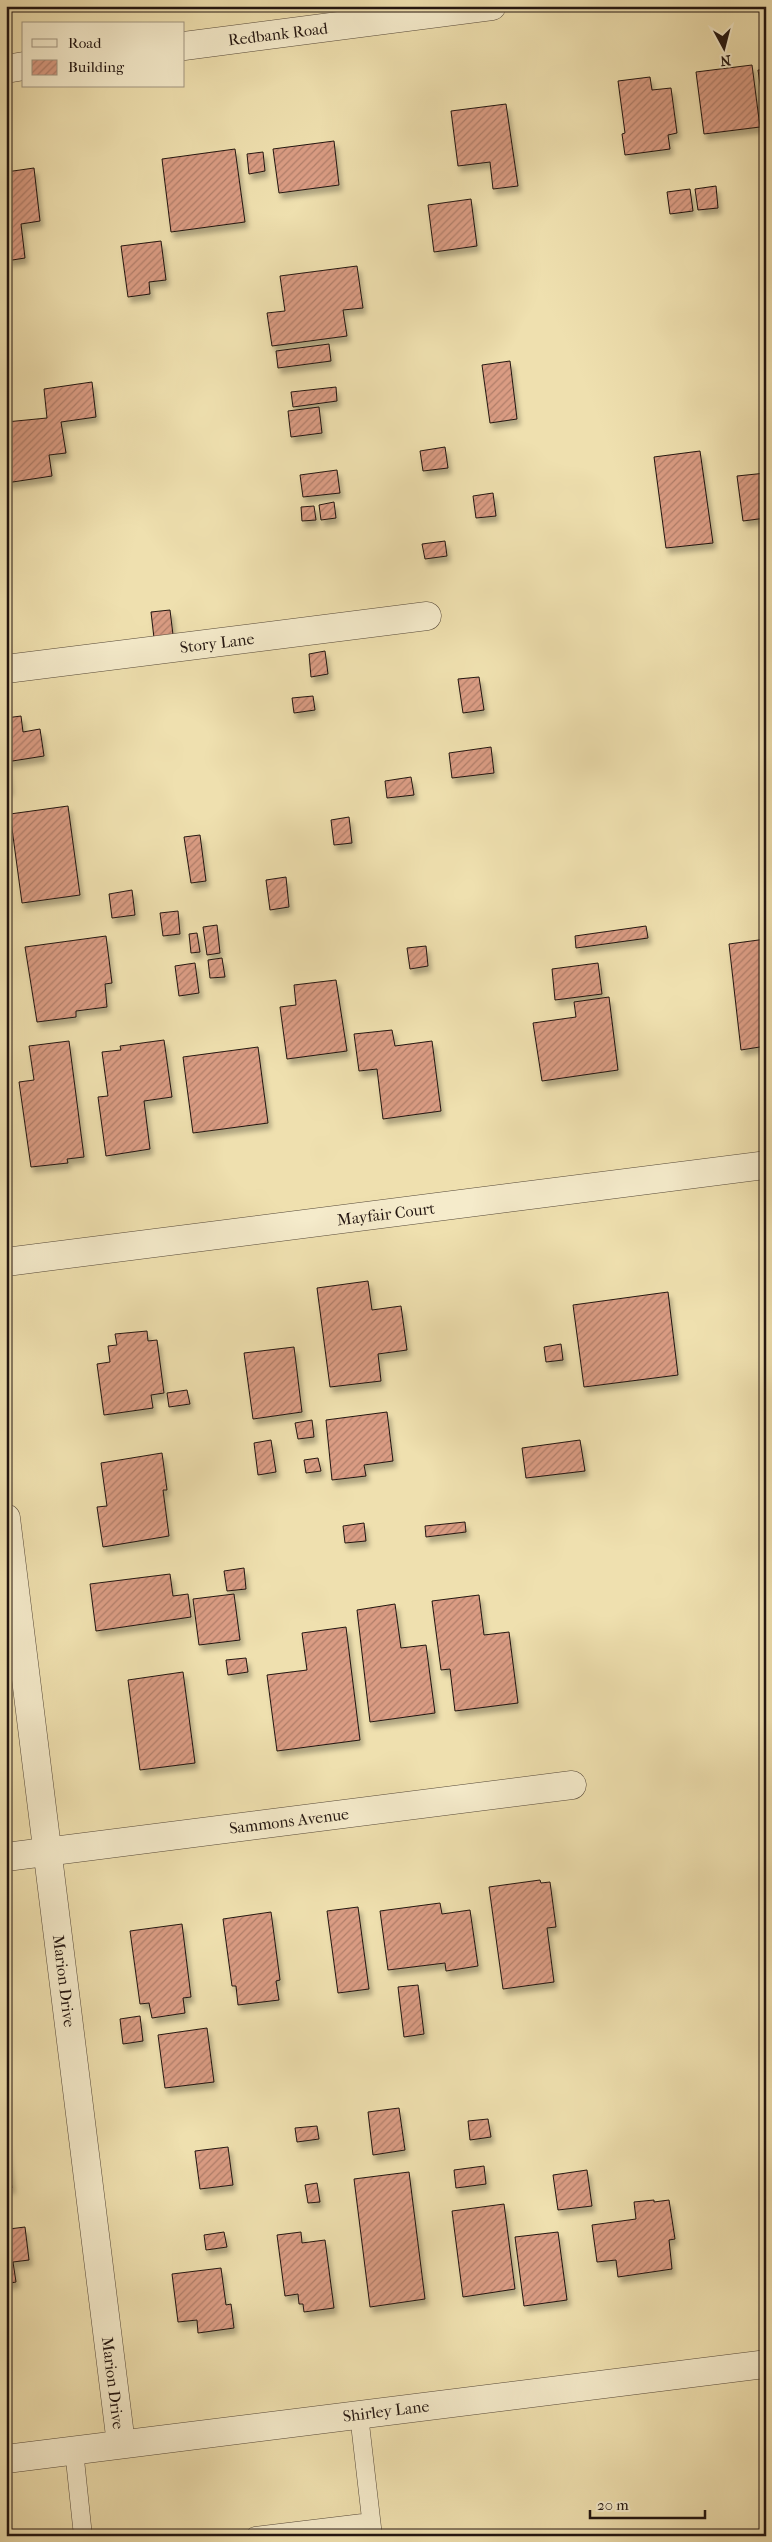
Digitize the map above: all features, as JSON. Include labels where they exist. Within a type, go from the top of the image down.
[{"type":"street","name":"Redbank Road","points":[[185,46],[492,6]]},
{"type":"street","points":[[6,69],[22,66]]},
{"type":"street","name":"Story Lane","points":[[6,670],[427,616]]},
{"type":"street","name":"Mayfair Court","points":[[6,1262],[766,1165]]},
{"type":"street","name":"Marion Drive","points":[[6,1518],[121,2444]]},
{"type":"street","name":"Sammons Avenue","points":[[6,1857],[572,1785]]},
{"type":"street","name":"Shirley Lane","points":[[6,2459],[766,2364]]},
{"type":"lane","points":[[267,2535],[372,2529],[359,2414]]},
{"type":"lane","points":[[74,2450],[83,2536]]},
{"type":"building","points":[[752,65],[760,127],[704,134],[696,72]]},
{"type":"building","points":[[758,70],[766,70],[765,118]]},
{"type":"building","points":[[650,77],[652,90],[671,88],[677,133],[668,135],[670,149],[625,155],[622,134],[625,133],[618,81]]},
{"type":"building","points":[[506,104],[518,186],[493,189],[490,162],[458,166],[451,111]]},
{"type":"building","points":[[334,141],[339,185],[279,193],[273,149]]},
{"type":"building","points":[[235,149],[245,222],[171,232],[162,159]]},
{"type":"building","points":[[263,152],[265,171],[249,174],[247,154]]},
{"type":"building","points":[[34,168],[40,221],[21,224],[25,258],[6,261],[6,172]]},
{"type":"building","points":[[716,186],[718,208],[698,210],[695,189]]},
{"type":"building","points":[[690,189],[693,211],[670,214],[667,192]]},
{"type":"building","points":[[471,199],[477,246],[434,252],[428,205]]},
{"type":"building","points":[[161,241],[166,280],[149,282],[150,294],[128,297],[121,246]]},
{"type":"building","points":[[357,266],[363,308],[343,310],[347,336],[272,346],[267,313],[285,311],[280,276]]},
{"type":"building","points":[[329,344],[331,361],[278,368],[276,351]]},
{"type":"building","points":[[510,361],[517,419],[490,423],[482,365]]},
{"type":"building","points":[[92,382],[96,417],[61,422],[66,453],[49,455],[52,476],[6,483],[6,422],[47,418],[44,389]]},
{"type":"building","points":[[336,387],[337,401],[293,407],[291,392]]},
{"type":"building","points":[[319,407],[322,433],[291,437],[288,411]]},
{"type":"building","points":[[445,447],[448,468],[423,471],[420,451]]},
{"type":"building","points":[[700,451],[713,543],[666,548],[654,457]]},
{"type":"building","points":[[337,470],[340,493],[303,497],[300,475]]},
{"type":"building","points":[[766,473],[766,518],[743,521],[737,476]]},
{"type":"building","points":[[493,493],[496,516],[476,518],[473,496]]},
{"type":"building","points":[[334,502],[336,518],[321,520],[319,505]]},
{"type":"building","points":[[314,506],[316,520],[302,521],[301,507]]},
{"type":"building","points":[[445,541],[447,556],[425,559],[422,544]]},
{"type":"building","points":[[170,610],[173,635],[154,638],[151,612]]},
{"type":"building","points":[[325,651],[328,674],[311,677],[309,654]]},
{"type":"building","points":[[479,677],[484,710],[463,713],[458,679]]},
{"type":"building","points":[[313,696],[315,710],[294,713],[292,698]]},
{"type":"building","points":[[21,716],[23,732],[40,729],[44,756],[6,762],[6,718]]},
{"type":"building","points":[[491,747],[494,773],[452,778],[449,753]]},
{"type":"building","points":[[6,762],[10,790],[6,790]]},
{"type":"building","points":[[411,777],[414,795],[387,798],[385,781]]},
{"type":"building","points":[[68,806],[80,895],[22,903],[10,814]]},
{"type":"building","points":[[349,817],[352,843],[334,845],[331,820]]},
{"type":"building","points":[[200,835],[206,881],[191,883],[184,837]]},
{"type":"building","points":[[286,877],[289,907],[270,910],[266,880]]},
{"type":"building","points":[[132,890],[135,915],[112,918],[109,894]]},
{"type":"building","points":[[178,911],[180,934],[163,936],[160,913]]},
{"type":"building","points":[[217,925],[220,953],[207,955],[203,927]]},
{"type":"building","points":[[646,926],[648,938],[576,948],[575,936]]},
{"type":"building","points":[[197,933],[200,952],[191,953],[189,934]]},
{"type":"building","points":[[106,936],[112,983],[105,984],[107,1007],[76,1011],[76,1017],[37,1022],[25,947]]},
{"type":"building","points":[[766,939],[766,1046],[741,1050],[729,944]]},
{"type":"building","points":[[426,946],[428,966],[410,969],[407,948]]},
{"type":"building","points":[[222,958],[225,977],[210,978],[208,960]]},
{"type":"building","points":[[195,963],[199,993],[179,996],[175,966]]},
{"type":"building","points":[[598,963],[602,994],[555,1000],[552,969]]},
{"type":"building","points":[[336,980],[347,1051],[287,1059],[280,1007],[296,1005],[294,985]]},
{"type":"building","points":[[609,997],[618,1070],[542,1081],[533,1023],[576,1017],[574,1002]]},
{"type":"building","points":[[392,1030],[395,1046],[432,1041],[441,1111],[383,1119],[377,1069],[359,1071],[354,1034]]},
{"type":"building","points":[[164,1040],[172,1097],[144,1101],[150,1149],[106,1156],[98,1097],[108,1096],[102,1052],[121,1050],[120,1046]]},
{"type":"building","points":[[69,1041],[84,1157],[67,1159],[68,1163],[31,1167],[19,1082],[34,1080],[29,1046]]},
{"type":"building","points":[[258,1047],[268,1123],[193,1133],[183,1057]]},
{"type":"building","points":[[368,1281],[372,1310],[401,1306],[407,1350],[378,1354],[381,1381],[330,1387],[317,1288]]},
{"type":"building","points":[[668,1292],[678,1375],[584,1387],[573,1305]]},
{"type":"building","points":[[147,1331],[148,1341],[157,1340],[164,1393],[151,1395],[153,1408],[104,1415],[97,1364],[110,1362],[108,1346],[117,1345],[115,1334]]},
{"type":"building","points":[[561,1344],[563,1360],[546,1362],[544,1347]]},
{"type":"building","points":[[294,1347],[302,1412],[253,1419],[244,1353]]},
{"type":"building","points":[[187,1390],[190,1404],[169,1407],[167,1393]]},
{"type":"building","points":[[387,1412],[393,1461],[364,1465],[366,1476],[332,1480],[326,1420]]},
{"type":"building","points":[[312,1420],[314,1437],[298,1439],[295,1423]]},
{"type":"building","points":[[271,1440],[276,1472],[258,1475],[254,1443]]},
{"type":"building","points":[[580,1440],[585,1471],[526,1478],[522,1448]]},
{"type":"building","points":[[162,1453],[167,1490],[163,1490],[169,1536],[103,1547],[97,1507],[107,1506],[101,1463]]},
{"type":"building","points":[[318,1458],[321,1471],[306,1473],[304,1460]]},
{"type":"building","points":[[465,1522],[466,1532],[426,1537],[425,1526]]},
{"type":"building","points":[[364,1523],[366,1541],[345,1543],[343,1526]]},
{"type":"building","points":[[244,1568],[246,1589],[227,1591],[224,1571]]},
{"type":"building","points":[[170,1574],[173,1596],[188,1594],[191,1617],[96,1631],[90,1584]]},
{"type":"building","points":[[234,1594],[240,1640],[199,1645],[193,1599]]},
{"type":"building","points":[[479,1595],[484,1635],[509,1632],[518,1703],[455,1711],[450,1669],[441,1670],[432,1601]]},
{"type":"building","points":[[395,1604],[401,1648],[426,1645],[435,1713],[370,1722],[357,1610]]},
{"type":"building","points":[[346,1627],[360,1740],[277,1751],[267,1675],[307,1670],[302,1633]]},
{"type":"building","points":[[246,1658],[248,1672],[228,1675],[226,1660]]},
{"type":"building","points":[[183,1672],[195,1763],[140,1770],[128,1680]]},
{"type":"building","points":[[540,1880],[541,1883],[550,1882],[556,1927],[547,1928],[554,1982],[503,1989],[489,1887]]},
{"type":"building","points":[[440,1903],[442,1914],[470,1910],[478,1966],[446,1971],[445,1963],[388,1970],[380,1911]]},
{"type":"building","points":[[358,1907],[369,1989],[338,1993],[327,1911]]},
{"type":"building","points":[[271,1912],[280,1980],[276,1981],[279,2000],[238,2005],[236,1986],[232,1986],[223,1919]]},
{"type":"building","points":[[182,1924],[191,1997],[183,1998],[185,2013],[152,2018],[149,2003],[140,2004],[130,1931]]},
{"type":"building","points":[[418,1985],[424,2034],[404,2037],[398,1987]]},
{"type":"building","points":[[140,2016],[143,2041],[123,2044],[120,2019]]},
{"type":"building","points":[[207,2028],[214,2082],[165,2088],[158,2035]]},
{"type":"building","points":[[399,2108],[405,2150],[373,2155],[368,2112]]},
{"type":"building","points":[[488,2119],[491,2137],[470,2140],[468,2121]]},
{"type":"building","points":[[317,2126],[319,2139],[297,2142],[295,2128]]},
{"type":"building","points":[[6,2144],[12,2188],[6,2188]]},
{"type":"building","points":[[228,2147],[233,2185],[200,2189],[195,2151]]},
{"type":"building","points":[[484,2166],[486,2184],[456,2188],[454,2170]]},
{"type":"building","points":[[587,2170],[592,2206],[558,2210],[553,2175]]},
{"type":"building","points":[[409,2172],[425,2299],[370,2307],[354,2179]]},
{"type":"building","points":[[317,2183],[320,2202],[308,2203],[305,2185]]},
{"type":"building","points":[[654,2200],[654,2202],[669,2200],[675,2239],[669,2240],[672,2269],[618,2277],[616,2260],[597,2262],[592,2225],[636,2219],[634,2202]]},
{"type":"building","points":[[504,2204],[515,2289],[463,2297],[452,2211]]},
{"type":"building","points":[[6,2223],[8,2223],[9,2229],[25,2227],[29,2260],[13,2262],[16,2282],[6,2284]]},
{"type":"building","points":[[224,2232],[227,2247],[206,2250],[204,2235]]},
{"type":"building","points":[[301,2232],[302,2243],[325,2240],[334,2308],[304,2312],[303,2304],[299,2304],[298,2294],[285,2296],[277,2235]]},
{"type":"building","points":[[558,2232],[567,2300],[524,2306],[515,2237]]},
{"type":"building","points":[[221,2268],[226,2305],[231,2304],[234,2328],[198,2333],[197,2320],[178,2322],[172,2274]]}]
